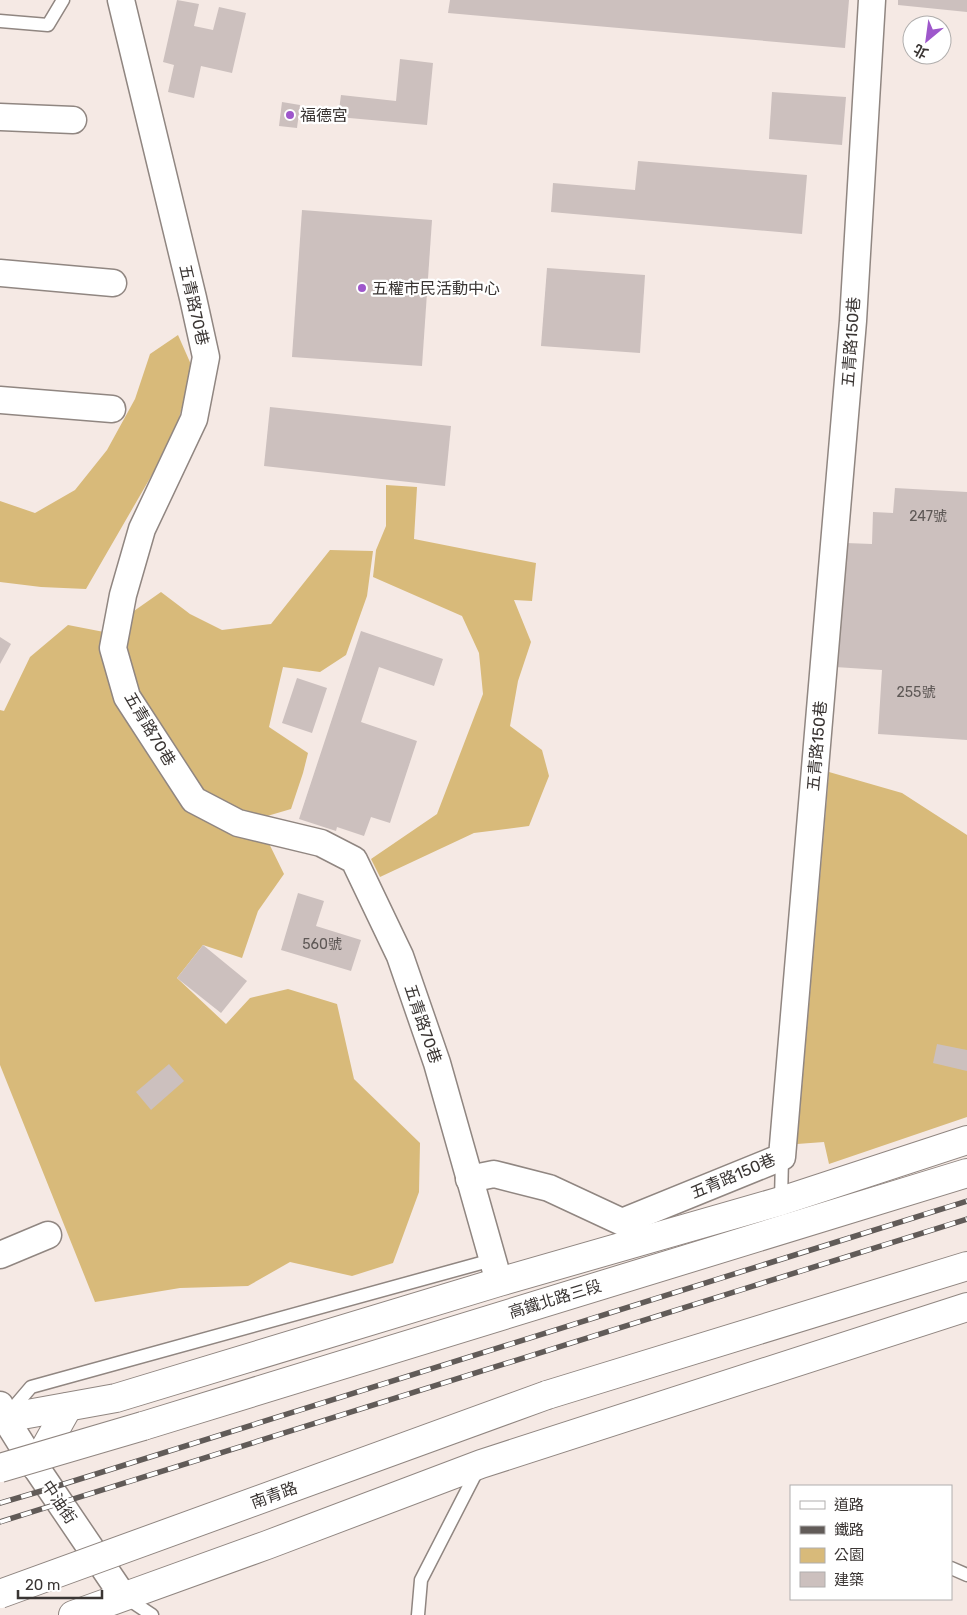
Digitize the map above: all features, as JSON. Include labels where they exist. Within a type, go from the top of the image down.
[{"type":"main road","name":"高鐵北路三段","points":[[496,1271],[781,1202],[967,1140]]},
{"type":"main road","name":"高鐵北路三段","points":[[0,1468],[143,1426],[967,1173]]},
{"type":"main road","name":"南青路","points":[[0,1594],[547,1395],[967,1266]]},
{"type":"main road","points":[[2,1414],[68,1407],[116,1398],[496,1271]]},
{"type":"main road","points":[[73,1615],[267,1545],[481,1464],[967,1307]]},
{"type":"main road","points":[[35,1466],[68,1407]]},
{"type":"street","name":"五青路70巷","points":[[121,0],[206,357],[194,419],[142,529],[123,595],[113,648],[127,697],[194,800],[238,823],[321,843],[354,860],[400,956],[437,1063],[496,1271]]},
{"type":"street","name":"五青路150巷","points":[[469,1179],[494,1174],[549,1188],[622,1222],[782,1157],[854,321],[872,0]]},
{"type":"street","points":[[0,118],[73,120]]},
{"type":"street","points":[[0,273],[113,283]]},
{"type":"street","points":[[0,400],[112,409]]},
{"type":"street","points":[[0,1255],[48,1235]]},
{"type":"street","name":"中油街","points":[[2,1414],[123,1596]]},
{"type":"lane","points":[[0,21],[48,26],[63,0]]},
{"type":"lane","points":[[781,1202],[782,1157]]},
{"type":"lane","points":[[2,1414],[31,1387],[496,1271]]},
{"type":"lane","points":[[418,1615],[421,1580],[481,1464]]},
{"type":"lane","points":[[952,1568],[967,1575]]},
{"type":"lane","points":[[123,1596],[152,1615]]},
{"type":"green space","points":[[178,335],[193,369],[179,418],[153,473],[86,589],[41,587],[0,582],[0,501],[35,513],[75,490],[107,450],[135,399],[150,354]]},
{"type":"green space","points":[[386,485],[417,487],[414,539],[536,563],[532,601],[514,600],[531,642],[518,681],[510,726],[542,750],[549,776],[529,826],[474,833],[380,877],[371,859],[437,814],[483,694],[479,653],[462,616],[373,577],[376,550],[386,526]]},
{"type":"green space","points":[[330,550],[373,551],[367,596],[346,655],[320,672],[283,667],[269,727],[308,753],[291,809],[257,819],[284,874],[258,911],[242,958],[203,945],[177,978],[226,1024],[250,998],[288,989],[337,1004],[354,1079],[420,1143],[419,1192],[393,1263],[352,1276],[290,1262],[248,1286],[180,1288],[95,1302],[0,1065],[0,710],[4,711],[30,657],[68,625],[104,632],[161,592],[190,614],[222,630],[271,624]]},
{"type":"green space","points":[[829,772],[902,793],[967,835],[967,1117],[829,1164],[824,1142],[797,1144]]},
{"type":"building","points":[[177,0],[199,4],[194,26],[213,30],[219,7],[246,13],[232,73],[201,66],[194,98],[168,92],[174,65],[163,62]]},
{"type":"building","points":[[450,0],[849,0],[845,48],[448,13]]},
{"type":"building","points":[[898,0],[967,0],[967,12],[898,5]]},
{"type":"building","points":[[400,59],[433,63],[427,125],[338,117],[341,95],[396,101]]},
{"type":"building","points":[[772,92],[846,97],[842,145],[769,139]]},
{"type":"building","name":"福德宮","points":[[282,102],[300,105],[297,128],[279,126]]},
{"type":"building","points":[[638,161],[807,175],[802,234],[551,212],[553,183],[635,190]]},
{"type":"building","name":"五權市民活動中心","points":[[302,210],[432,220],[422,366],[292,357]]},
{"type":"building","points":[[547,268],[645,275],[640,353],[541,346]]},
{"type":"building","points":[[270,407],[451,426],[445,486],[264,466]]},
{"type":"building","points":[[895,488],[967,492],[967,740],[878,734],[882,670],[835,667],[846,543],[872,544],[873,512],[893,513]]},
{"type":"building","points":[[361,631],[443,659],[434,686],[379,667],[361,722],[417,741],[390,823],[371,817],[364,836],[337,827],[336,831],[299,819]]},
{"type":"building","points":[[0,637],[11,644],[0,664]]},
{"type":"building","points":[[297,678],[327,688],[312,733],[282,723]]},
{"type":"building","points":[[298,893],[324,901],[316,926],[361,940],[351,971],[281,950]]},
{"type":"building","points":[[203,945],[247,981],[221,1013],[177,978]]},
{"type":"building","points":[[937,1044],[967,1050],[967,1071],[933,1063]]},
{"type":"building","points":[[169,1064],[184,1081],[151,1110],[136,1092]]},
{"type":"railway","points":[[0,1503],[967,1201]]},
{"type":"railway","points":[[0,1522],[967,1219]]},
{"type":"place","name":"福德宮","points":[[290,115]]},
{"type":"place","name":"五權市民活動中心","points":[[362,288]]}]
